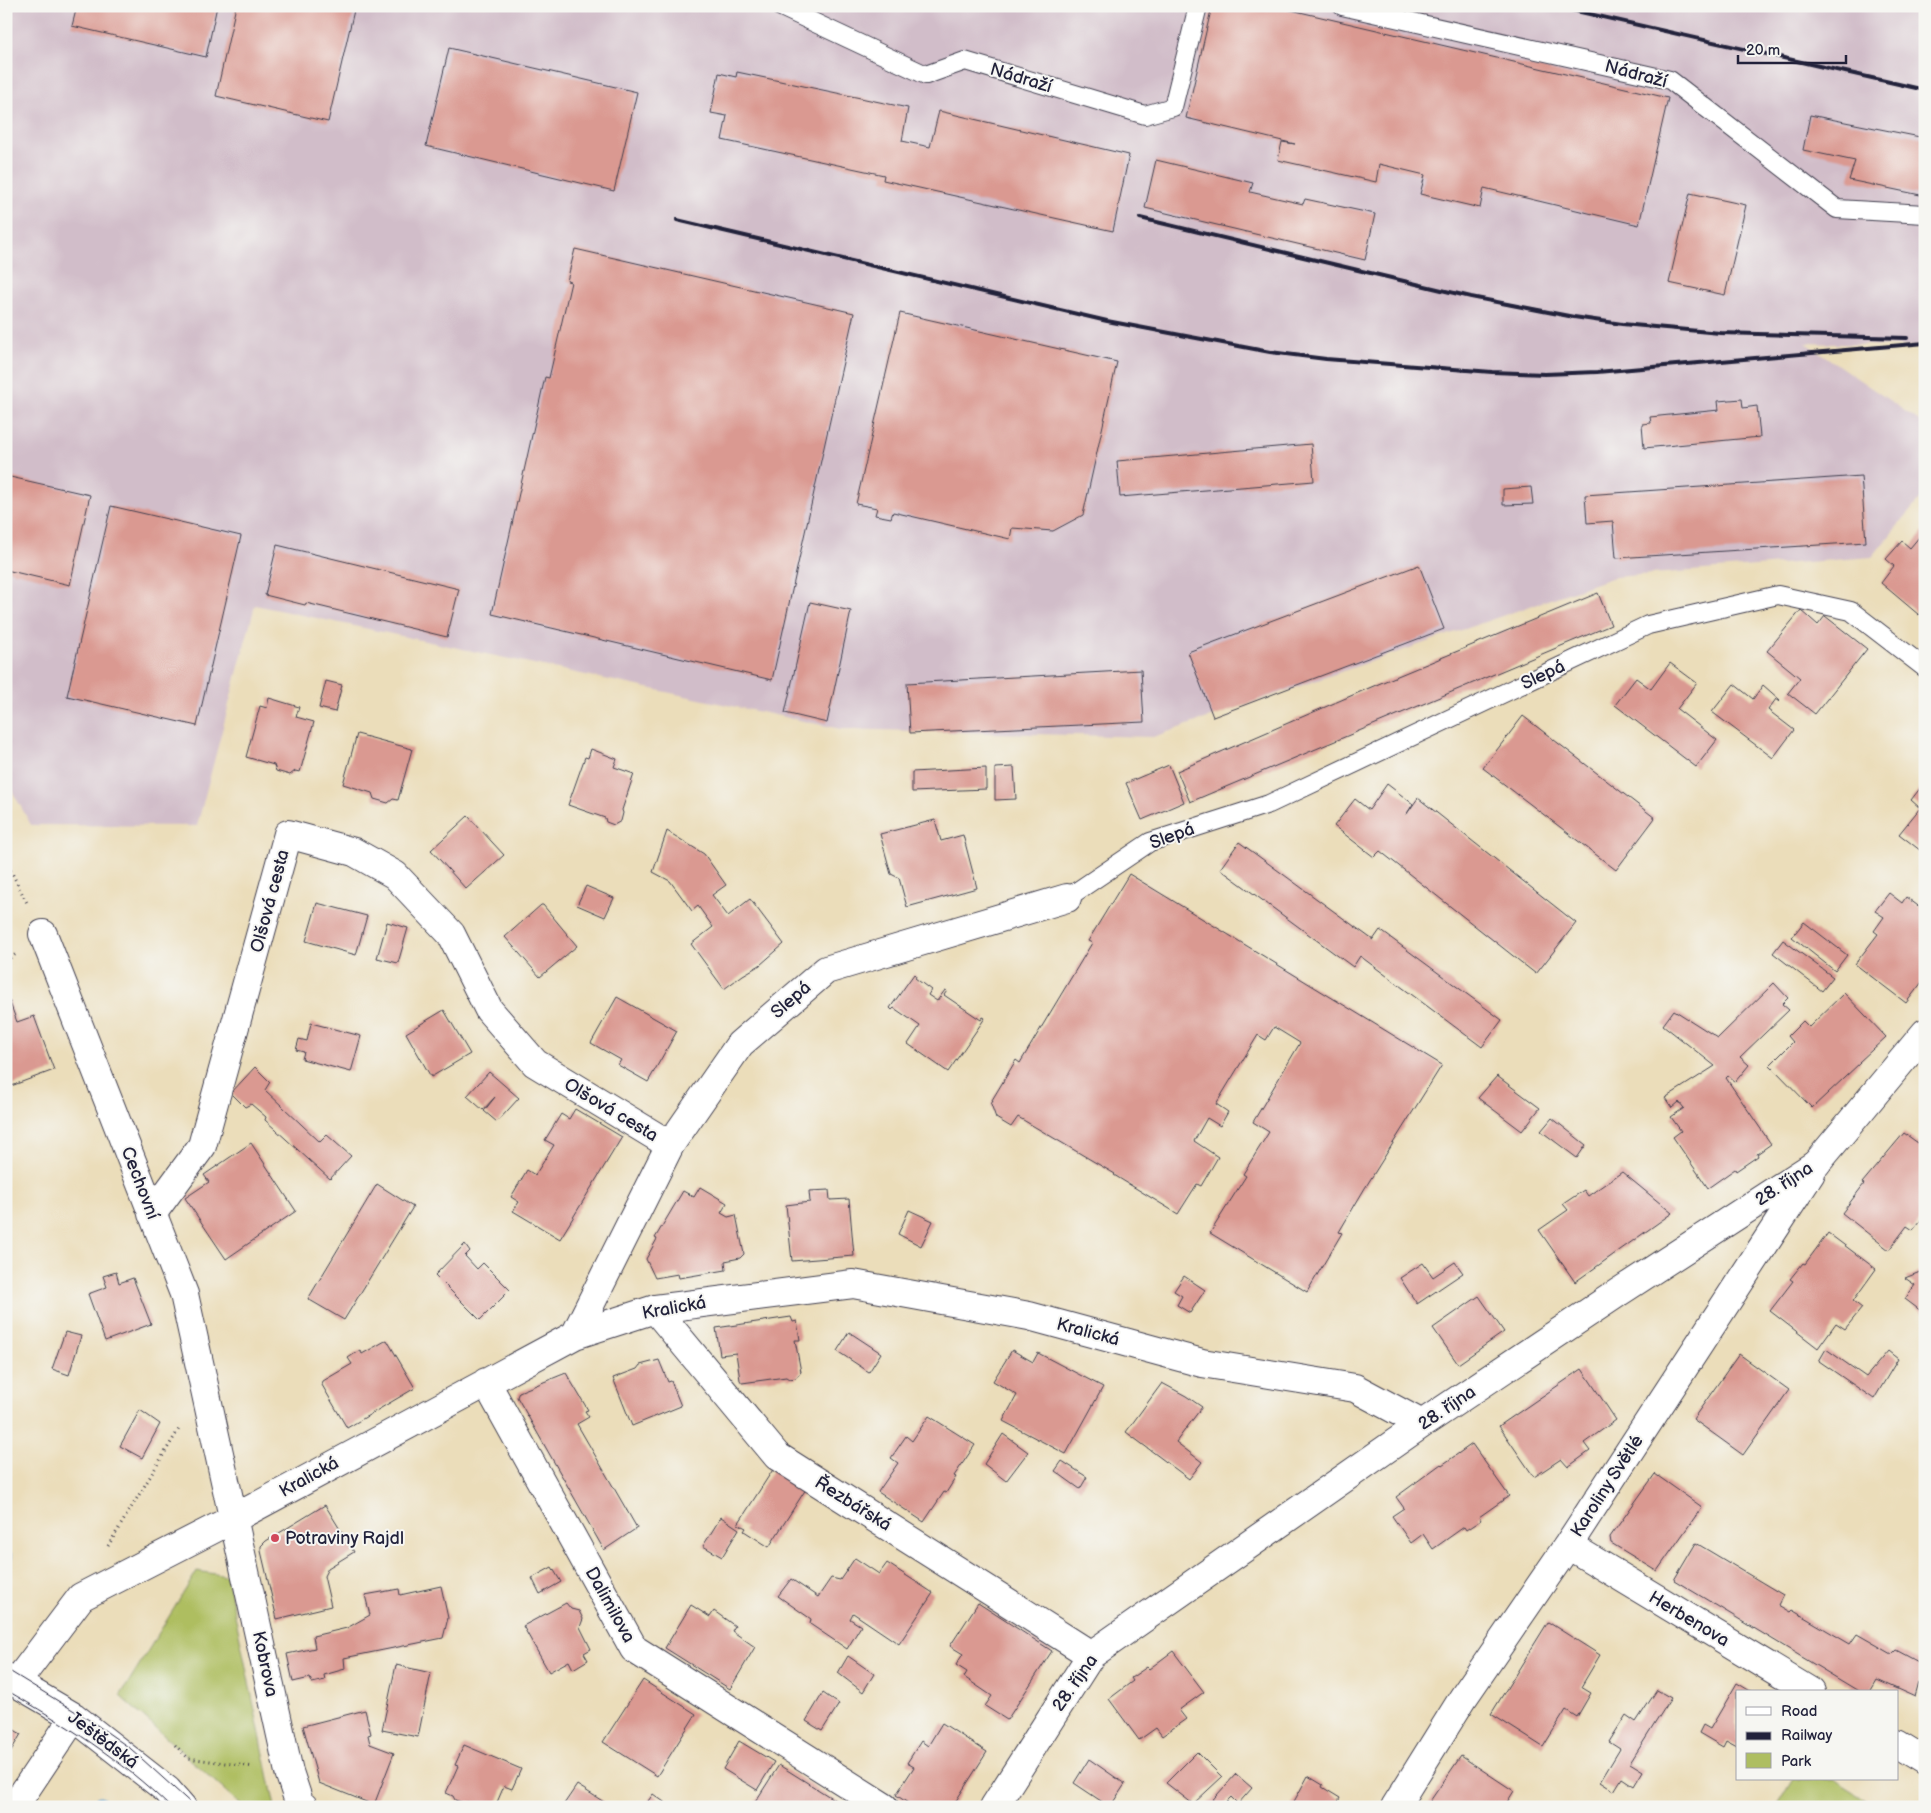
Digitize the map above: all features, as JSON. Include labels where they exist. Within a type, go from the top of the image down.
[{"type":"street","name":"Olšová cesta","points":[[152,1214],[202,1146],[288,834],[354,852],[395,875],[451,934],[489,1010],[535,1063],[670,1145]]},
{"type":"street","name":"Slepá","points":[[575,1335],[670,1145],[740,1044],[826,970],[1067,898]]},
{"type":"street","name":"Cechovní","points":[[43,934],[184,1294],[233,1519]]},
{"type":"street","name":"28. října","points":[[994,1807],[1091,1655],[1422,1424],[1619,1292],[1816,1164],[1925,1033]]},
{"type":"street","name":"Karoliny Světlé","points":[[1395,1807],[1463,1698],[1568,1545],[1816,1164]]},
{"type":"street","name":"Kralická","points":[[11,1680],[82,1597],[233,1519],[575,1335],[655,1309],[853,1284],[1029,1316],[1202,1363],[1355,1388],[1422,1424]]},
{"type":"street","name":"Řezbářská","points":[[655,1309],[777,1456],[1091,1655]]},
{"type":"street","name":"Dalimilova","points":[[486,1382],[634,1649],[884,1807]]},
{"type":"street","name":"Kobrova","points":[[233,1519],[289,1772],[298,1802],[304,1807]]},
{"type":"street","name":"Herbenova","points":[[1568,1545],[1808,1690]]},
{"type":"street","name":"Ještědská","points":[[11,1680],[74,1717],[167,1790],[182,1807]]},
{"type":"street","points":[[14,1807],[74,1717]]},
{"type":"street","points":[[1898,1745],[1925,1761]]},
{"type":"lane","name":"Nádraží","points":[[779,6],[926,75],[965,61],[1145,115],[1173,107],[1198,6]]},
{"type":"lane","name":"Nádraží","points":[[1342,6],[1670,80],[1837,209],[1925,214]]},
{"type":"lane","name":"Slepá","points":[[1067,898],[1150,842],[1269,804],[1648,625],[1778,595],[1851,611],[1925,668]]},
{"type":"path","points":[[6,861],[43,934]]},
{"type":"path","points":[[104,1553],[204,1388]]},
{"type":"path","points":[[175,1745],[188,1758],[289,1772]]},
{"type":"shaded area","points":[[6,6],[1925,6],[1925,347],[1806,343],[1925,425],[1925,493],[1872,557],[1614,577],[1153,737],[841,729],[255,605],[197,826],[31,825],[6,780]]},
{"type":"green space","points":[[197,1571],[227,1576],[275,1807],[243,1807],[120,1696]]},
{"type":"green space","points":[[1792,1780],[1836,1780],[1878,1807],[1776,1807]]},
{"type":"building","points":[[77,6],[217,6],[206,57],[72,26]]},
{"type":"building","points":[[236,6],[355,6],[328,122],[216,96]]},
{"type":"building","points":[[1212,6],[1274,6],[1668,98],[1639,225],[1484,188],[1480,208],[1420,194],[1425,175],[1379,164],[1376,182],[1278,160],[1282,142],[1295,144],[1186,118]]},
{"type":"building","points":[[449,48],[637,92],[614,191],[426,146]]},
{"type":"building","points":[[737,72],[908,108],[902,141],[930,147],[939,111],[1129,155],[1113,231],[883,180],[884,175],[722,140],[727,116],[711,113],[719,73],[736,77]]},
{"type":"building","points":[[1810,115],[1925,138],[1925,196],[1849,180],[1855,161],[1803,150]]},
{"type":"building","points":[[1156,160],[1253,183],[1250,192],[1303,204],[1305,199],[1375,214],[1365,260],[1145,208]]},
{"type":"building","points":[[1690,193],[1746,205],[1725,295],[1669,283]]},
{"type":"building","points":[[575,249],[854,313],[772,680],[492,614],[545,377],[549,378],[571,282],[567,281]]},
{"type":"building","points":[[900,313],[1117,362],[1083,515],[1053,531],[1012,528],[1010,539],[893,512],[891,518],[875,515],[877,508],[856,504]]},
{"type":"building","points":[[1742,399],[1743,408],[1757,406],[1760,437],[1644,448],[1642,424],[1651,423],[1650,417],[1719,410],[1718,401]]},
{"type":"building","points":[[1311,444],[1314,481],[1120,497],[1117,461]]},
{"type":"building","points":[[6,476],[90,495],[70,585],[6,570]]},
{"type":"building","points":[[1861,476],[1866,542],[1616,558],[1613,521],[1587,523],[1585,495]]},
{"type":"building","points":[[1531,487],[1533,504],[1503,505],[1503,489]]},
{"type":"building","points":[[111,506],[241,536],[197,726],[67,696]]},
{"type":"building","points":[[1925,530],[1925,608],[1919,615],[1881,583],[1894,566],[1886,559],[1902,541],[1910,548]]},
{"type":"building","points":[[277,545],[459,589],[447,637],[265,595]]},
{"type":"building","points":[[1419,565],[1444,629],[1213,717],[1188,652]]},
{"type":"building","points":[[1598,593],[1611,625],[1190,802],[1177,771],[1383,682]]},
{"type":"building","points":[[810,602],[851,611],[827,723],[785,713]]},
{"type":"building","points":[[1801,610],[1818,625],[1825,616],[1867,649],[1815,714],[1788,693],[1800,678],[1767,651]]},
{"type":"building","points":[[1670,663],[1697,683],[1677,709],[1717,740],[1696,767],[1615,705],[1636,678],[1651,689]]},
{"type":"building","points":[[1141,670],[1144,722],[910,733],[907,683]]},
{"type":"building","points":[[326,681],[342,685],[335,712],[319,708]]},
{"type":"building","points":[[1734,684],[1753,699],[1763,685],[1780,700],[1776,699],[1768,710],[1794,730],[1773,758],[1712,712]]},
{"type":"building","points":[[269,698],[299,707],[296,717],[314,722],[300,772],[295,771],[290,775],[276,771],[274,765],[246,757],[260,706],[267,708]]},
{"type":"building","points":[[1523,716],[1655,818],[1616,870],[1483,768]]},
{"type":"building","points":[[357,734],[412,749],[398,800],[393,799],[388,803],[374,799],[372,793],[343,784]]},
{"type":"building","points":[[591,749],[617,759],[614,767],[634,774],[622,810],[621,821],[614,825],[606,822],[605,818],[568,805],[585,757],[588,758]]},
{"type":"building","points":[[1169,765],[1184,802],[1142,820],[1126,783]]},
{"type":"building","points":[[1014,767],[1016,799],[995,800],[995,768]]},
{"type":"building","points":[[986,768],[986,789],[912,792],[912,772]]},
{"type":"building","points":[[1925,782],[1925,854],[1899,834],[1920,808],[1911,800]]},
{"type":"building","points":[[1387,784],[1413,804],[1406,815],[1418,798],[1576,923],[1536,974],[1380,851],[1374,857],[1334,826],[1355,799],[1369,810]]},
{"type":"building","points":[[468,816],[504,855],[466,889],[431,850]]},
{"type":"building","points":[[935,820],[941,841],[963,835],[977,888],[907,907],[899,878],[891,874],[880,834]]},
{"type":"building","points":[[667,831],[704,854],[726,885],[712,895],[728,916],[750,899],[784,944],[760,965],[724,989],[691,944],[713,927],[698,906],[692,911],[670,881],[653,872]]},
{"type":"building","points":[[1239,842],[1373,940],[1380,930],[1502,1020],[1482,1047],[1360,956],[1353,967],[1220,869]]},
{"type":"building","points":[[1129,874],[1442,1065],[1365,1188],[1339,1232],[1342,1233],[1307,1292],[1210,1233],[1246,1176],[1243,1174],[1269,1132],[1253,1122],[1300,1043],[1274,1027],[1266,1040],[1258,1035],[1216,1104],[1228,1112],[1220,1126],[1207,1118],[1194,1141],[1218,1157],[1201,1186],[1197,1184],[1178,1214],[1115,1174],[1018,1117],[1011,1127],[996,1118],[991,1104],[992,1100],[1016,1060],[1020,1063],[1092,943],[1088,941]]},
{"type":"building","points":[[586,886],[614,898],[605,917],[577,905]]},
{"type":"building","points":[[1889,893],[1902,903],[1906,897],[1925,911],[1925,978],[1906,1003],[1855,964],[1878,934],[1874,931],[1884,917],[1875,911]]},
{"type":"building","points":[[317,903],[367,916],[356,955],[306,941]]},
{"type":"building","points":[[543,905],[577,946],[540,977],[505,937]]},
{"type":"building","points":[[387,922],[408,928],[398,963],[377,958]]},
{"type":"building","points":[[1804,922],[1847,955],[1835,971],[1792,937]]},
{"type":"building","points":[[1783,940],[1833,977],[1822,991],[1773,953]]},
{"type":"building","points":[[914,974],[915,978],[931,990],[928,995],[937,1001],[945,990],[947,991],[944,995],[981,1020],[983,1017],[985,1018],[948,1072],[908,1044],[920,1026],[894,1008],[892,1010],[890,1008]]},
{"type":"building","points":[[1774,983],[1788,998],[1782,1004],[1789,1010],[1740,1057],[1749,1065],[1735,1082],[1728,1076],[1726,1078],[1771,1144],[1757,1154],[1758,1156],[1708,1188],[1673,1137],[1681,1131],[1671,1117],[1684,1108],[1679,1102],[1672,1108],[1665,1098],[1715,1066],[1663,1025],[1674,1010],[1718,1038]]},
{"type":"building","points":[[1844,993],[1886,1037],[1812,1108],[1770,1065],[1793,1042],[1788,1036],[1803,1021],[1809,1027]]},
{"type":"building","points":[[617,997],[677,1031],[648,1082],[618,1065],[621,1060],[591,1043]]},
{"type":"building","points":[[9,1000],[17,1022],[34,1016],[54,1070],[11,1086],[6,1074],[6,1001]]},
{"type":"building","points":[[444,1010],[470,1054],[431,1077],[406,1033]]},
{"type":"building","points":[[311,1023],[361,1036],[351,1072],[302,1059],[304,1052],[296,1050],[299,1039],[307,1041]]},
{"type":"building","points":[[255,1067],[270,1082],[265,1090],[320,1142],[327,1135],[351,1156],[330,1179],[265,1120],[266,1117],[251,1104],[245,1107],[231,1093]]},
{"type":"building","points":[[489,1072],[519,1098],[497,1122],[484,1111],[495,1097],[483,1110],[467,1096]]},
{"type":"building","points":[[1497,1076],[1540,1108],[1522,1131],[1478,1098]]},
{"type":"building","points":[[575,1109],[622,1137],[560,1239],[513,1211],[519,1202],[511,1197],[527,1170],[535,1175],[554,1145],[545,1140],[561,1114],[569,1119]]},
{"type":"building","points":[[1552,1118],[1586,1145],[1577,1158],[1541,1131]]},
{"type":"building","points":[[1904,1133],[1925,1148],[1925,1215],[1913,1230],[1907,1226],[1889,1250],[1842,1213],[1864,1184],[1862,1183]]},
{"type":"building","points":[[251,1143],[296,1211],[226,1259],[185,1198],[209,1182],[204,1175]]},
{"type":"building","points":[[1622,1172],[1672,1213],[1575,1282],[1539,1230],[1568,1210],[1563,1204],[1584,1190],[1588,1196]]},
{"type":"building","points":[[377,1184],[413,1207],[344,1320],[308,1299]]},
{"type":"building","points":[[700,1187],[727,1203],[721,1213],[728,1217],[736,1215],[744,1254],[740,1258],[725,1261],[726,1270],[679,1278],[678,1274],[655,1278],[646,1259],[657,1239],[655,1238],[683,1191],[694,1197]]},
{"type":"building","points":[[829,1190],[830,1200],[849,1199],[854,1256],[792,1261],[786,1205],[810,1202],[809,1191]]},
{"type":"building","points":[[909,1210],[933,1221],[921,1246],[898,1234]]},
{"type":"building","points":[[1828,1233],[1876,1269],[1853,1301],[1862,1308],[1845,1329],[1836,1323],[1818,1348],[1770,1311],[1793,1281],[1790,1279],[1803,1263],[1805,1264]]},
{"type":"building","points":[[465,1244],[470,1251],[465,1256],[477,1269],[483,1263],[510,1290],[480,1320],[435,1275]]},
{"type":"building","points":[[1455,1262],[1463,1273],[1417,1304],[1400,1278],[1423,1263],[1433,1277]]},
{"type":"building","points":[[1925,1270],[1925,1314],[1905,1299],[1915,1285],[1905,1278]]},
{"type":"building","points":[[116,1272],[119,1283],[133,1278],[151,1324],[105,1341],[88,1294],[107,1287],[103,1276]]},
{"type":"building","points":[[1184,1276],[1205,1290],[1190,1313],[1177,1305],[1182,1296],[1174,1291]]},
{"type":"building","points":[[1479,1296],[1504,1332],[1458,1364],[1433,1328]]},
{"type":"building","points":[[791,1317],[793,1322],[797,1321],[800,1340],[795,1340],[801,1372],[796,1378],[789,1379],[786,1377],[742,1383],[736,1353],[720,1355],[716,1328]]},
{"type":"building","points":[[65,1332],[81,1336],[69,1375],[52,1369]]},
{"type":"building","points":[[849,1332],[881,1353],[869,1372],[837,1351]]},
{"type":"building","points":[[387,1340],[415,1388],[347,1428],[322,1385],[323,1381],[352,1364],[348,1358],[360,1350],[362,1354]]},
{"type":"building","points":[[1826,1349],[1866,1377],[1888,1351],[1898,1359],[1874,1399],[1819,1361]]},
{"type":"building","points":[[1012,1350],[1033,1362],[1038,1353],[1103,1387],[1066,1454],[1003,1421],[1017,1395],[993,1381]]},
{"type":"building","points":[[1739,1354],[1789,1390],[1743,1455],[1693,1419]]},
{"type":"building","points":[[659,1360],[668,1382],[671,1381],[681,1406],[632,1426],[613,1378],[637,1369],[640,1365]]},
{"type":"building","points":[[1582,1369],[1616,1420],[1584,1443],[1590,1451],[1568,1467],[1561,1459],[1534,1477],[1499,1426]]},
{"type":"building","points":[[566,1373],[588,1410],[585,1411],[589,1417],[577,1424],[637,1528],[604,1550],[517,1397],[519,1392]]},
{"type":"building","points":[[1162,1383],[1202,1407],[1176,1442],[1202,1462],[1189,1479],[1126,1432]]},
{"type":"building","points":[[140,1410],[160,1424],[142,1458],[120,1446]]},
{"type":"building","points":[[929,1416],[975,1445],[954,1476],[956,1477],[946,1493],[944,1492],[924,1522],[878,1492],[898,1463],[891,1458],[906,1436],[912,1441]]},
{"type":"building","points":[[1003,1434],[1028,1452],[1006,1481],[984,1464]]},
{"type":"building","points":[[1472,1444],[1509,1496],[1479,1517],[1481,1520],[1466,1530],[1464,1527],[1433,1549],[1423,1534],[1411,1543],[1392,1516],[1404,1508],[1396,1497]]},
{"type":"building","points":[[1062,1461],[1087,1477],[1080,1489],[1055,1471]]},
{"type":"building","points":[[774,1468],[806,1489],[769,1547],[744,1531],[746,1528],[738,1524]]},
{"type":"building","points":[[1655,1474],[1702,1507],[1657,1571],[1611,1543],[1610,1537]]},
{"type":"building","points":[[325,1505],[354,1552],[328,1568],[324,1576],[331,1606],[277,1619],[261,1546],[266,1541]]},
{"type":"building","points":[[721,1517],[739,1529],[722,1557],[703,1546]]},
{"type":"building","points":[[1696,1543],[1783,1595],[1778,1605],[1790,1612],[1792,1610],[1850,1644],[1857,1634],[1892,1654],[1896,1650],[1924,1665],[1915,1697],[1877,1680],[1871,1690],[1857,1690],[1674,1580]]},
{"type":"building","points":[[855,1558],[879,1574],[887,1563],[933,1593],[899,1644],[853,1613],[850,1619],[861,1626],[847,1649],[810,1624],[811,1619],[778,1596],[791,1579],[818,1597],[831,1578],[840,1580]]},
{"type":"building","points":[[552,1567],[561,1582],[540,1594],[532,1578]]},
{"type":"building","points":[[441,1586],[448,1618],[443,1638],[344,1658],[345,1669],[324,1675],[325,1680],[312,1683],[310,1678],[293,1682],[287,1654],[315,1648],[313,1636],[347,1628],[370,1615],[365,1595],[399,1589],[400,1595]]},
{"type":"building","points":[[566,1603],[571,1609],[579,1611],[583,1619],[580,1627],[591,1649],[584,1653],[588,1660],[573,1669],[569,1661],[549,1672],[523,1626]]},
{"type":"building","points":[[978,1603],[1052,1651],[1007,1720],[985,1706],[992,1696],[964,1677],[967,1672],[956,1665],[963,1654],[950,1646]]},
{"type":"building","points":[[691,1605],[710,1617],[714,1611],[735,1626],[732,1631],[755,1647],[730,1689],[665,1648]]},
{"type":"building","points":[[1548,1622],[1600,1655],[1581,1687],[1591,1693],[1577,1717],[1566,1710],[1543,1747],[1491,1714]]},
{"type":"building","points":[[1173,1651],[1204,1692],[1179,1710],[1186,1719],[1162,1736],[1156,1728],[1139,1740],[1109,1699],[1133,1681],[1131,1678],[1147,1667],[1149,1669]]},
{"type":"building","points":[[848,1656],[874,1674],[863,1692],[838,1673]]},
{"type":"building","points":[[396,1665],[431,1673],[418,1737],[382,1730]]},
{"type":"building","points":[[643,1680],[696,1714],[657,1776],[603,1742]]},
{"type":"building","points":[[1737,1683],[1749,1690],[1736,1690],[1736,1746],[1726,1741],[1723,1747],[1699,1733],[1703,1725],[1710,1729]]},
{"type":"building","points":[[1657,1690],[1671,1698],[1630,1763],[1643,1771],[1634,1786],[1622,1778],[1614,1791],[1600,1782],[1620,1749],[1609,1742],[1626,1715],[1636,1722]]},
{"type":"building","points":[[823,1693],[839,1704],[822,1731],[806,1721]]},
{"type":"building","points":[[365,1710],[371,1734],[368,1735],[370,1744],[394,1753],[374,1805],[319,1783],[303,1726]]},
{"type":"building","points":[[942,1723],[987,1752],[952,1807],[914,1807],[896,1795],[914,1767],[907,1763],[921,1741],[928,1746]]},
{"type":"building","points":[[6,1725],[21,1734],[6,1759]]},
{"type":"building","points":[[739,1741],[774,1762],[757,1790],[723,1769]]},
{"type":"building","points":[[464,1745],[521,1769],[512,1789],[504,1786],[495,1807],[479,1807],[468,1802],[464,1803],[455,1800],[453,1796],[446,1793],[458,1766],[455,1765]]},
{"type":"building","points":[[1197,1752],[1222,1777],[1193,1804],[1166,1783]]},
{"type":"building","points":[[1461,1756],[1514,1791],[1504,1807],[1426,1807]]},
{"type":"building","points":[[1089,1759],[1125,1784],[1110,1807],[1074,1783]]},
{"type":"building","points":[[779,1765],[846,1807],[752,1807]]},
{"type":"building","points":[[1236,1774],[1252,1788],[1238,1804],[1231,1797],[1221,1807],[1206,1807]]},
{"type":"building","points":[[1308,1776],[1340,1798],[1335,1807],[1291,1807]]},
{"type":"building","points":[[577,1785],[612,1807],[562,1807]]},
{"type":"building","points":[[653,1794],[671,1807],[644,1807]]},
{"type":"waterway","points":[[100,1801],[103,1807]]},
{"type":"tram line","points":[[6,1669],[94,1723],[131,1749],[195,1807]]},
{"type":"tram line","points":[[6,1690],[92,1743],[132,1773],[170,1807]]},
{"type":"railway","points":[[1554,6],[1925,90]]},
{"type":"railway","points":[[1140,218],[1471,297],[1574,317],[1622,324],[1720,333],[1907,338]]},
{"type":"railway","points":[[677,220],[1107,321],[1270,352],[1326,359],[1492,372],[1545,374],[1597,372],[1925,343]]},
{"type":"place","name":"Potraviny Rajdl","points":[[275,1538]]}]
